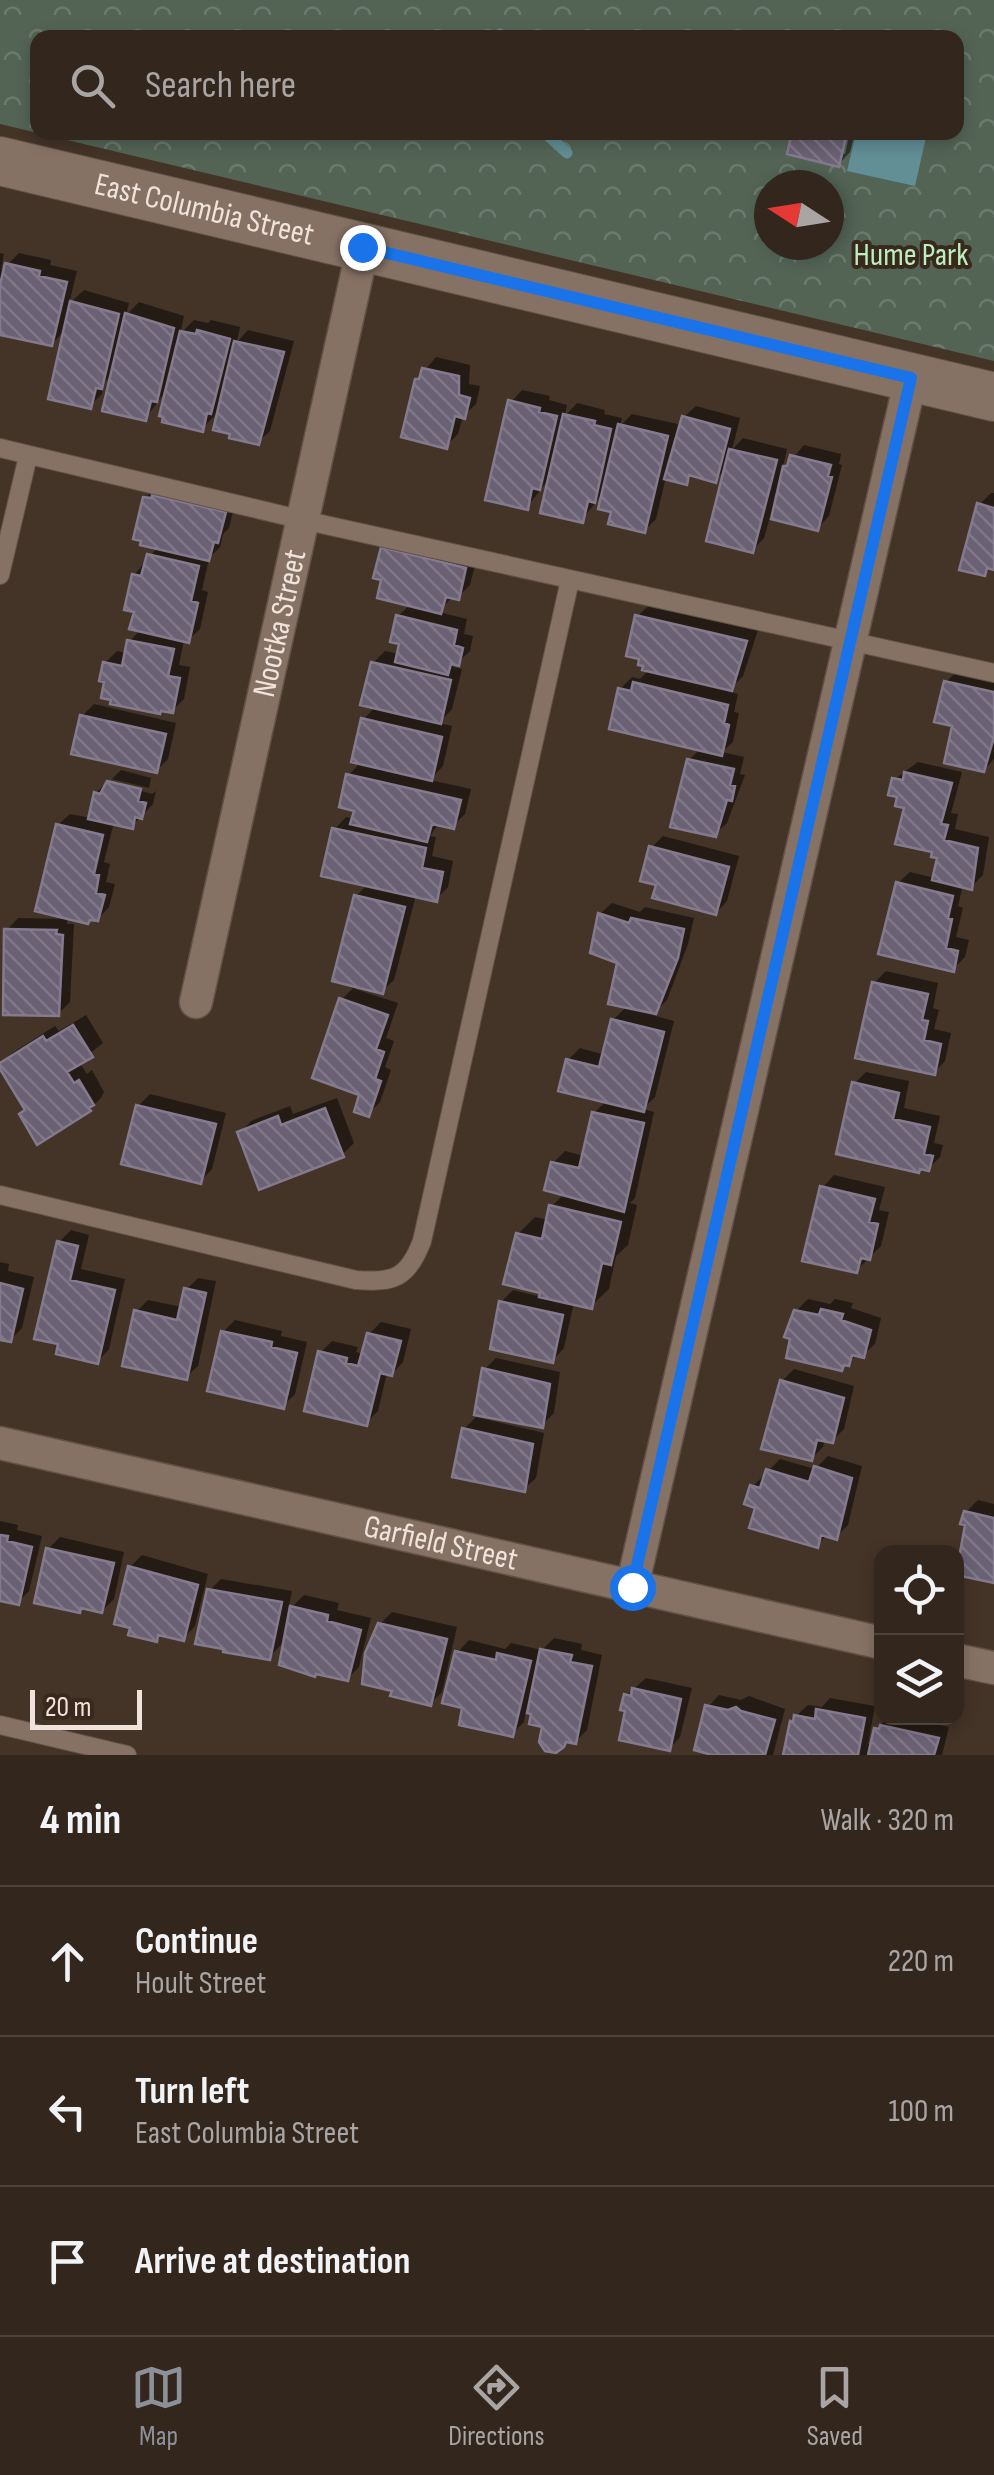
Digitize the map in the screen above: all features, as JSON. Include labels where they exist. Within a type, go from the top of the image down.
[{"type":"main road","name":"East Columbia Street","points":[[0,161],[994,397]]},
{"type":"street","name":"Nootka Street","points":[[196,1002],[362,247]]},
{"type":"street","points":[[632,1587],[911,378]]},
{"type":"street","name":"Garfield Street","points":[[0,1443],[874,1641]]},
{"type":"street","points":[[964,1662],[994,1668]]},
{"type":"lane","points":[[0,448],[302,520],[994,674]]},
{"type":"lane","points":[[0,575],[28,456]]},
{"type":"lane","points":[[0,1195],[356,1280],[391,1280],[404,1272],[416,1258],[422,1241],[570,580]]},
{"type":"lane","points":[[0,1726],[128,1755]]},
{"type":"green space","name":"Hume Park","points":[[0,0],[994,0],[994,361],[67,140],[964,140],[964,30],[30,30],[30,131],[0,124]]},
{"type":"water","points":[[854,140],[925,140],[915,186],[847,171]]},
{"type":"building","points":[[790,140],[845,140],[839,167],[787,154]]},
{"type":"building","points":[[5,263],[67,282],[52,346],[0,335],[0,285]]},
{"type":"building","points":[[70,301],[119,314],[102,389],[96,388],[91,409],[48,399]]},
{"type":"building","points":[[125,313],[174,328],[157,402],[151,401],[146,421],[102,411]]},
{"type":"building","points":[[197,330],[230,339],[203,432],[162,422],[163,417],[159,416],[180,331],[196,334]]},
{"type":"building","points":[[234,341],[284,352],[259,445],[213,430]]},
{"type":"building","points":[[422,368],[459,376],[459,395],[470,398],[465,419],[455,416],[447,449],[401,437],[415,379],[419,379]]},
{"type":"building","points":[[508,400],[557,416],[540,490],[532,488],[528,510],[485,500]]},
{"type":"building","points":[[563,414],[611,429],[595,503],[588,501],[583,523],[540,513]]},
{"type":"building","points":[[682,416],[730,429],[716,483],[689,475],[687,485],[664,479]]},
{"type":"building","points":[[618,424],[668,436],[645,533],[608,524],[611,512],[598,509]]},
{"type":"building","points":[[729,449],[777,460],[753,553],[706,541]]},
{"type":"building","points":[[790,455],[831,465],[828,476],[832,477],[818,531],[771,519],[783,466],[787,466]]},
{"type":"building","points":[[152,495],[226,512],[209,561],[140,545],[141,541],[133,539],[143,497]]},
{"type":"building","points":[[977,503],[994,508],[994,570],[987,568],[985,576],[959,570]]},
{"type":"building","points":[[381,547],[466,568],[459,600],[446,597],[441,614],[377,598],[381,580],[373,578]]},
{"type":"building","points":[[147,554],[199,566],[191,601],[198,603],[189,643],[129,629],[134,612],[124,610],[132,574],[141,576]]},
{"type":"building","points":[[396,615],[457,630],[454,645],[463,648],[459,666],[451,664],[448,675],[395,662],[399,644],[390,642]]},
{"type":"building","points":[[635,615],[747,641],[732,691],[642,670],[639,659],[626,656]]},
{"type":"building","points":[[127,640],[174,649],[168,676],[180,678],[173,713],[110,704],[111,700],[101,698],[103,662],[122,666]]},
{"type":"building","points":[[371,662],[451,680],[441,724],[360,705]]},
{"type":"building","points":[[944,681],[994,692],[994,737],[984,772],[944,763],[952,726],[934,722]]},
{"type":"building","points":[[633,682],[728,705],[724,723],[729,725],[722,756],[609,729],[618,688],[631,691]]},
{"type":"building","points":[[80,715],[166,734],[157,773],[71,754]]},
{"type":"building","points":[[361,718],[442,737],[432,781],[351,762]]},
{"type":"building","points":[[687,759],[734,769],[732,801],[727,800],[716,837],[670,827]]},
{"type":"building","points":[[904,772],[952,783],[941,824],[948,825],[944,840],[978,848],[972,890],[932,880],[937,858],[931,857],[932,852],[895,844],[904,808],[895,806],[897,797],[888,795],[892,778],[903,780]]},
{"type":"building","points":[[346,774],[461,800],[454,829],[432,824],[427,842],[350,824],[354,811],[339,807]]},
{"type":"building","points":[[107,781],[141,789],[138,801],[146,803],[142,819],[135,817],[133,829],[88,819],[94,792],[100,794]]},
{"type":"building","points":[[56,824],[103,835],[94,874],[99,875],[96,893],[105,895],[98,921],[90,920],[88,924],[35,911]]},
{"type":"building","points":[[332,828],[426,848],[422,868],[443,872],[437,902],[321,876]]},
{"type":"building","points":[[649,846],[729,867],[716,915],[652,898],[656,885],[640,881]]},
{"type":"building","points":[[896,882],[953,896],[946,948],[958,951],[954,972],[878,954]]},
{"type":"building","points":[[354,895],[405,907],[383,994],[332,981]]},
{"type":"building","points":[[598,913],[629,923],[631,918],[684,929],[678,958],[656,1014],[608,1004],[617,963],[590,953]]},
{"type":"building","points":[[4,929],[57,930],[56,934],[63,935],[59,1016],[3,1015]]},
{"type":"building","points":[[872,982],[928,994],[922,1020],[928,1021],[924,1040],[941,1044],[935,1075],[855,1058]]},
{"type":"building","points":[[339,998],[388,1015],[376,1049],[384,1052],[375,1079],[381,1081],[369,1117],[354,1112],[359,1095],[312,1078]]},
{"type":"building","points":[[611,1019],[664,1032],[644,1112],[558,1091],[566,1059],[599,1067]]},
{"type":"building","points":[[73,1025],[93,1057],[67,1072],[74,1083],[79,1080],[94,1105],[89,1108],[91,1111],[37,1145],[19,1114],[25,1110],[0,1063],[43,1036],[46,1041]]},
{"type":"building","points":[[852,1082],[899,1093],[893,1119],[930,1127],[924,1154],[933,1156],[929,1171],[920,1169],[919,1173],[836,1154]]},
{"type":"building","points":[[136,1105],[216,1124],[201,1184],[121,1164]]},
{"type":"building","points":[[325,1108],[344,1157],[259,1190],[237,1132],[278,1116],[281,1125]]},
{"type":"building","points":[[592,1112],[644,1123],[624,1212],[544,1190],[551,1162],[579,1168]]},
{"type":"building","points":[[820,1186],[875,1199],[869,1222],[878,1224],[870,1260],[861,1258],[857,1273],[802,1261]]},
{"type":"building","points":[[549,1205],[621,1222],[611,1265],[602,1263],[592,1309],[503,1284],[516,1233],[542,1239]]},
{"type":"building","points":[[57,1241],[78,1246],[70,1280],[115,1290],[98,1364],[56,1354],[58,1344],[34,1339]]},
{"type":"building","points":[[0,1283],[23,1289],[11,1342],[0,1340]]},
{"type":"building","points":[[184,1288],[206,1293],[187,1380],[122,1366],[134,1310],[177,1320]]},
{"type":"building","points":[[499,1301],[563,1315],[553,1363],[490,1349]]},
{"type":"building","points":[[821,1309],[843,1314],[841,1320],[871,1330],[864,1358],[852,1355],[849,1366],[844,1365],[842,1371],[786,1358],[790,1339],[784,1337],[794,1310],[819,1315]]},
{"type":"building","points":[[221,1331],[272,1342],[271,1347],[297,1353],[284,1409],[207,1391]]},
{"type":"building","points":[[367,1333],[401,1341],[392,1376],[380,1373],[367,1426],[304,1411],[318,1351],[347,1358],[346,1363],[358,1366]]},
{"type":"building","points":[[482,1368],[550,1384],[543,1428],[474,1415]]},
{"type":"building","points":[[780,1380],[844,1398],[833,1443],[817,1440],[812,1461],[761,1449]]},
{"type":"building","points":[[462,1428],[533,1444],[525,1492],[452,1477]]},
{"type":"building","points":[[814,1466],[852,1478],[837,1540],[821,1535],[818,1548],[749,1528],[755,1508],[744,1504],[750,1485],[760,1488],[766,1469],[809,1482]]},
{"type":"building","points":[[964,1511],[994,1518],[994,1583],[964,1577],[961,1545],[965,1525],[960,1524]]},
{"type":"building","points":[[0,1535],[8,1536],[7,1541],[32,1547],[19,1605],[0,1601]]},
{"type":"building","points":[[46,1548],[114,1563],[102,1613],[81,1608],[80,1613],[34,1603]]},
{"type":"building","points":[[128,1566],[198,1585],[184,1641],[158,1635],[157,1642],[128,1635],[130,1628],[114,1624]]},
{"type":"building","points":[[207,1589],[282,1602],[270,1660],[195,1644]]},
{"type":"building","points":[[290,1606],[328,1615],[327,1621],[361,1630],[348,1681],[316,1674],[315,1677],[279,1665]]},
{"type":"building","points":[[378,1623],[447,1639],[431,1706],[362,1684],[365,1653]]},
{"type":"building","points":[[540,1649],[572,1655],[570,1662],[592,1666],[576,1744],[566,1742],[556,1753],[545,1751],[539,1742],[542,1727],[529,1724],[531,1714],[527,1713]]},
{"type":"building","points":[[455,1651],[496,1660],[497,1653],[531,1661],[513,1737],[459,1725],[462,1708],[442,1703]]},
{"type":"building","points":[[632,1688],[681,1699],[670,1751],[619,1740],[624,1694],[631,1696]]},
{"type":"building","points":[[705,1705],[728,1710],[736,1707],[775,1720],[765,1755],[712,1755],[694,1750]]},
{"type":"building","points":[[816,1709],[865,1718],[858,1755],[783,1755],[794,1715],[815,1719]]},
{"type":"building","points":[[880,1725],[939,1738],[934,1755],[868,1755],[874,1728],[879,1729]]},
{"type":"waterway","points":[[553,140],[567,153]]},
{"type":"route","points":[[362,247],[911,378],[632,1587]]}]
